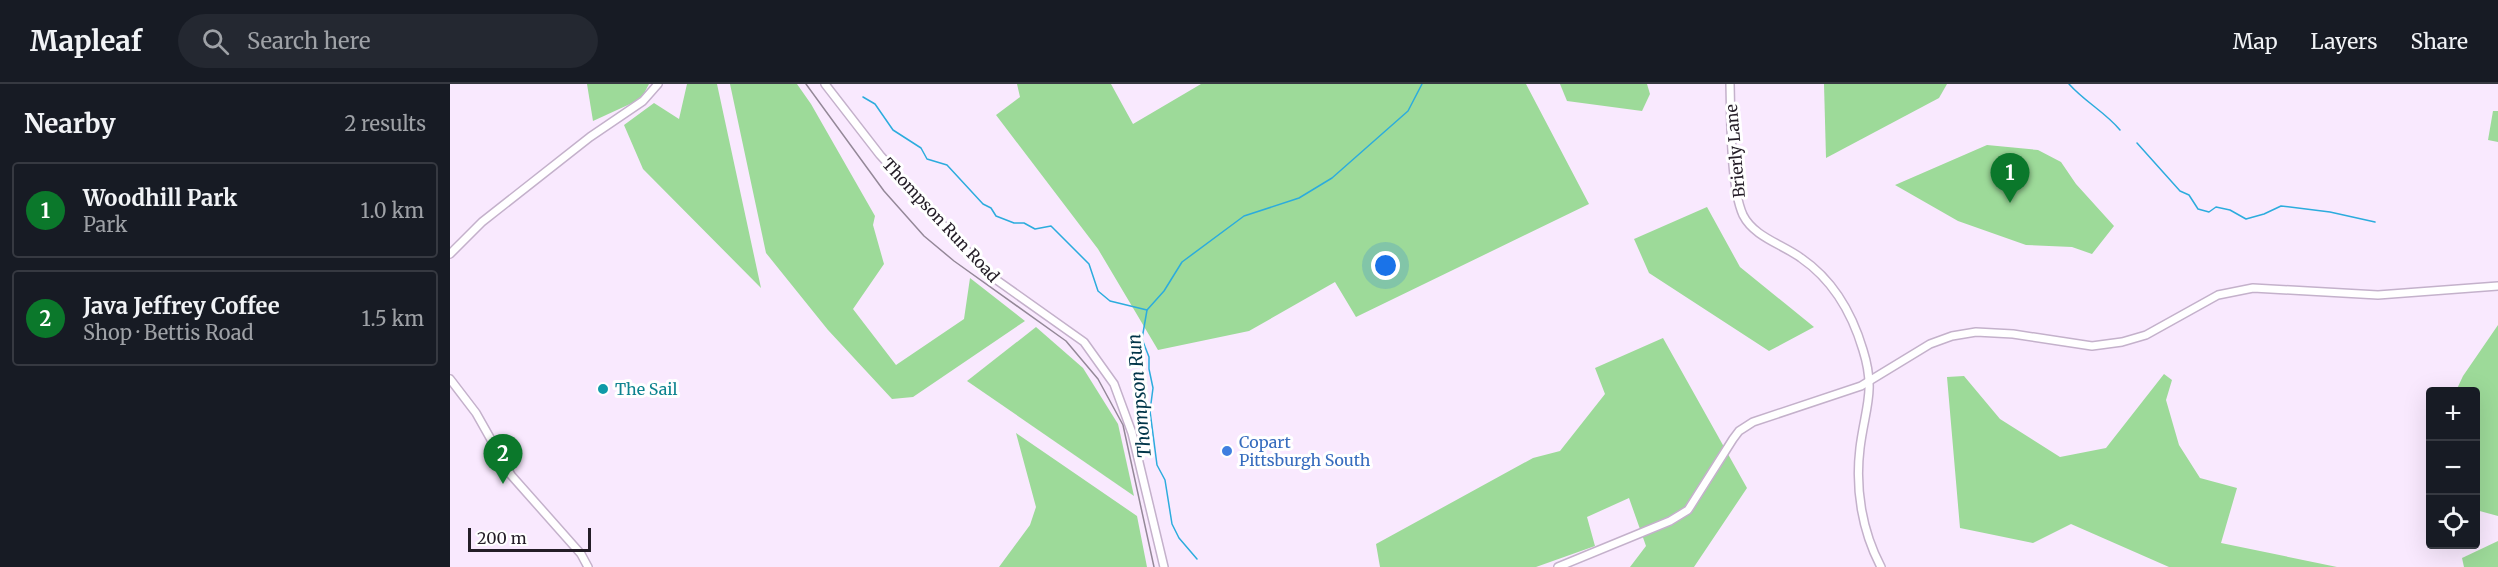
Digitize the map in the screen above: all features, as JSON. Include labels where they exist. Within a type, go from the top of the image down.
[{"type":"street","points":[[451,251],[482,222],[580,144],[643,101],[658,84]]},
{"type":"street","name":"Thompson Run Road","points":[[825,84],[880,154],[962,246],[998,281],[1084,342],[1113,384],[1132,433],[1164,567]]},
{"type":"street","name":"Brierly Lane","points":[[1730,84],[1738,194],[1744,215],[1757,231],[1807,263],[1841,298],[1853,321],[1871,380]]},
{"type":"street","points":[[1558,567],[1660,526],[1688,510],[1733,439],[1739,431],[1753,422],[1857,387],[1930,344],[1952,336],[1976,332],[2013,334],[2080,345],[2122,342],[2146,335],[2218,295],[2253,288],[2378,295],[2498,286]]},
{"type":"street","points":[[450,379],[476,413],[511,475],[573,544],[588,567]]},
{"type":"street","points":[[1871,380],[1860,446],[1858,482],[1869,543],[1881,567]]},
{"type":"green space","points":[[587,84],[649,84],[641,99],[593,121]]},
{"type":"green space","points":[[687,84],[717,84],[761,288],[643,169],[624,125],[654,103],[679,119]]},
{"type":"green space","points":[[730,84],[797,84],[811,104],[875,216],[873,225],[884,264],[853,309],[896,365],[964,319],[970,278],[1025,321],[913,397],[892,399],[828,330],[766,253]]},
{"type":"green space","points":[[1017,84],[1111,84],[1133,124],[1201,84],[1526,84],[1589,204],[1356,317],[1335,282],[1249,331],[1158,350],[1098,249],[996,115],[1020,97]]},
{"type":"green space","points":[[1560,84],[1647,84],[1650,94],[1642,111],[1567,101]]},
{"type":"green space","points":[[1824,84],[1947,84],[1939,98],[1826,158]]},
{"type":"green space","points":[[2493,111],[2498,111],[2498,142],[2488,140]]},
{"type":"green space","points":[[1987,145],[2038,150],[2061,162],[2076,184],[2114,226],[2092,254],[2072,247],[2026,245],[1958,221],[1895,185]]},
{"type":"green space","points":[[1707,207],[1740,267],[1814,327],[1769,351],[1649,273],[1634,239]]},
{"type":"green space","points":[[2498,325],[2498,516],[2480,511],[2480,387],[2458,387]]},
{"type":"green space","points":[[1036,327],[1083,368],[1118,424],[1134,496],[967,381]]},
{"type":"green space","points":[[1663,338],[1747,488],[1694,567],[1630,567],[1646,546],[1629,498],[1587,517],[1595,546],[1536,567],[1380,567],[1376,544],[1533,458],[1560,451],[1605,394],[1595,368]]},
{"type":"green space","points":[[2164,374],[2172,380],[2166,400],[2179,445],[2200,478],[2237,488],[2221,543],[2337,567],[2169,567],[2071,524],[2033,543],[1960,528],[1947,377],[1964,376],[2000,419],[2060,457],[2106,448]]},
{"type":"green space","points":[[1016,433],[1137,516],[1147,567],[999,567],[1030,525],[1036,507]]},
{"type":"green space","points":[[2498,541],[2498,567],[2464,567],[2462,558]]},
{"type":"waterway","points":[[1147,310],[1164,291],[1182,262],[1244,216],[1299,198],[1332,178],[1408,111],[1422,84]]},
{"type":"waterway","points":[[2069,84],[2120,130]]},
{"type":"waterway","name":"Thompson Run","points":[[863,97],[875,104],[893,130],[921,148],[927,159],[947,165],[983,204],[991,208],[996,216],[1014,223],[1024,223],[1035,229],[1051,226],[1089,264],[1098,291],[1110,301],[1147,310],[1142,339],[1149,357],[1153,388],[1150,411],[1157,465],[1165,480],[1172,524],[1179,538],[1197,559]]},
{"type":"waterway","points":[[2137,143],[2180,191],[2189,195],[2198,209],[2209,212],[2216,207],[2230,210],[2246,219],[2281,206],[2330,212],[2375,222]]},
{"type":"railway","points":[[806,84],[884,191],[924,236],[954,261],[1066,341],[1098,379],[1123,425],[1154,567]]},
{"type":"place","name":"Woodhill Park","points":[[2010,203]]},
{"type":"place","name":"The Sail","points":[[603,389]]},
{"type":"place","name":"Copart Pittsburgh South","points":[[1227,451]]},
{"type":"place","name":"Java Jeffrey Coffee","points":[[503,484]]}]
